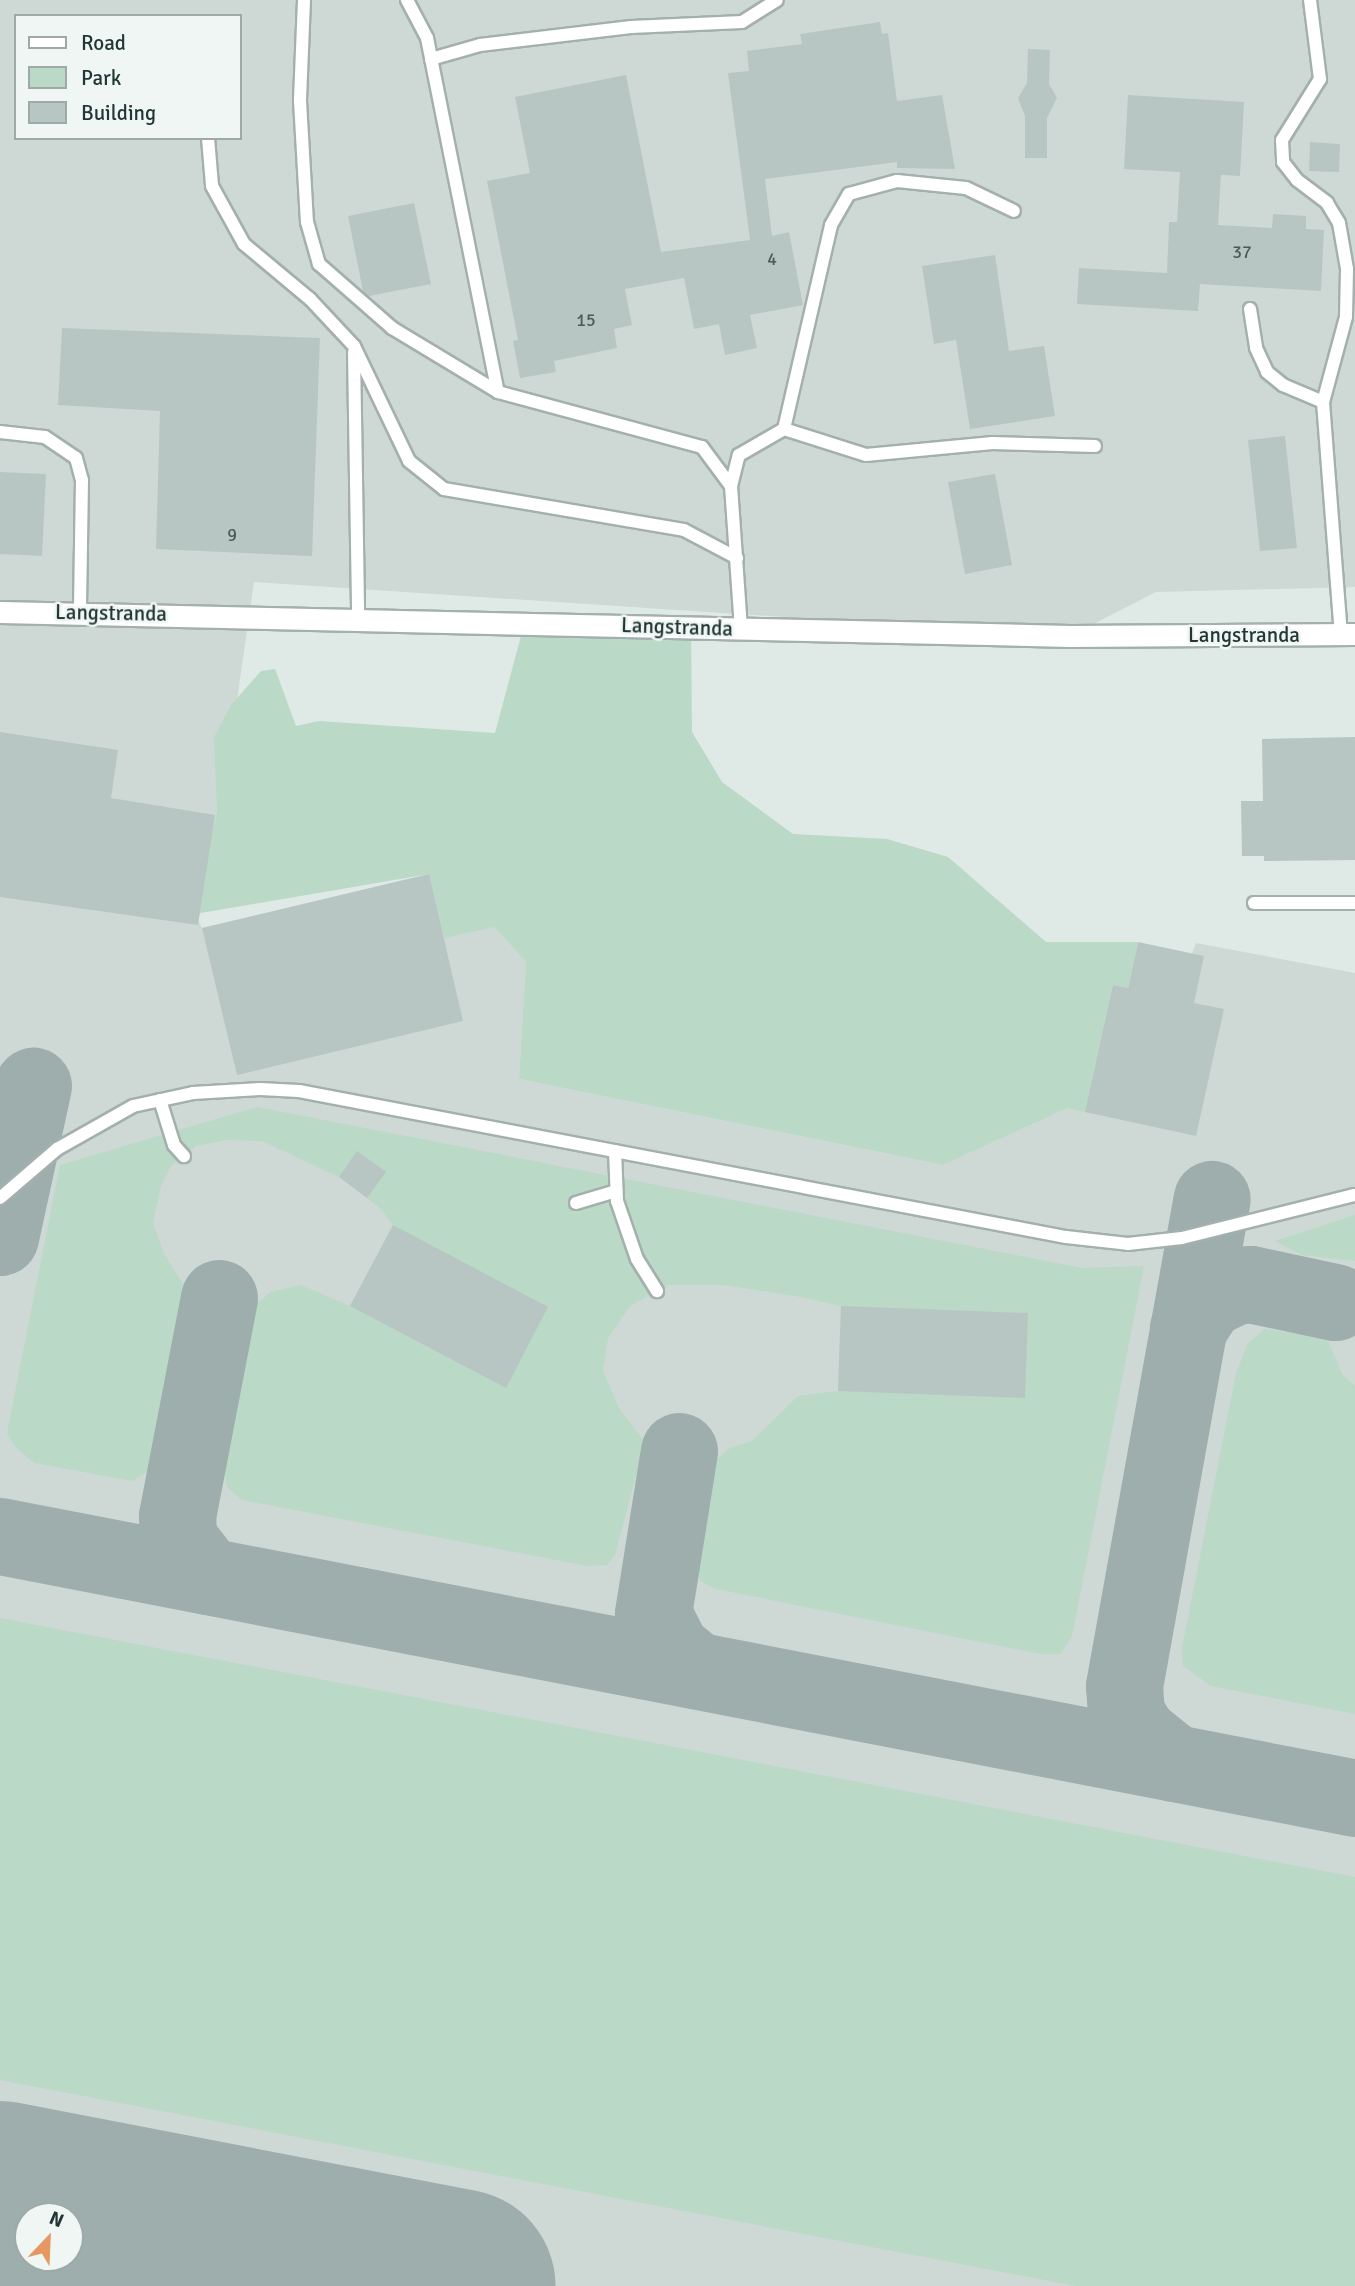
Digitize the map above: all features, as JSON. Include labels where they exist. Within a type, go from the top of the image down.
[{"type":"street","name":"Langstranda","points":[[0,612],[358,617],[1070,636],[1348,634]]},
{"type":"lane","points":[[304,0],[300,101],[307,222],[319,264],[391,328],[498,392],[702,447],[732,486]]},
{"type":"lane","points":[[407,0],[427,38],[498,392]]},
{"type":"lane","points":[[431,60],[480,45],[576,33],[742,22],[778,0]]},
{"type":"lane","points":[[1311,0],[1320,79],[1282,140],[1283,162],[1297,180],[1327,203],[1339,223],[1347,269],[1346,317],[1323,402],[1348,634]]},
{"type":"lane","points":[[208,140],[212,186],[244,244],[310,299],[354,346],[409,461],[444,489],[684,530],[737,558]]},
{"type":"lane","points":[[741,629],[732,486],[739,455],[784,429],[831,225],[849,194],[897,181],[966,188],[1014,211]]},
{"type":"lane","points":[[1250,309],[1256,348],[1267,372],[1283,385],[1323,402]]},
{"type":"lane","points":[[354,346],[358,617]]},
{"type":"lane","points":[[784,429],[866,456],[992,443],[1095,446]]},
{"type":"lane","points":[[0,432],[45,437],[76,458],[82,480],[80,613]]},
{"type":"lane","points":[[1254,904],[1355,903]]},
{"type":"lane","points":[[0,1198],[57,1149],[133,1106],[192,1093],[299,1091],[1066,1237],[1128,1244],[1182,1238],[1355,1195]]},
{"type":"lane","points":[[160,1100],[174,1145],[184,1156]]},
{"type":"lane","points":[[615,1151],[616,1191],[637,1259],[657,1291]]},
{"type":"lane","points":[[576,1203],[616,1191]]},
{"type":"shaded area","points":[[0,0],[1355,0],[1355,587],[1156,592],[1070,636],[254,582],[230,749],[195,914],[202,928],[429,874],[494,927],[526,962],[519,1079],[943,1165],[1068,1108],[1113,985],[1128,988],[1192,954],[1196,943],[1355,973],[1355,2286],[0,2286]]},
{"type":"green space","points":[[525,621],[691,628],[692,732],[722,782],[793,834],[887,839],[948,857],[1046,942],[1138,942],[1128,988],[1113,985],[1085,1112],[1068,1108],[943,1165],[519,1079],[526,962],[494,927],[444,938],[429,874],[195,914],[217,810],[214,737],[231,705],[261,671],[275,669],[296,726],[319,721],[495,733]]},
{"type":"green space","points":[[257,1107],[1082,1268],[1144,1266],[1072,1636],[1061,1654],[1041,1654],[716,1589],[700,1581],[695,1570],[715,1461],[730,1448],[752,1441],[798,1396],[838,1391],[841,1306],[801,1297],[725,1285],[668,1285],[630,1306],[608,1338],[603,1371],[620,1410],[645,1442],[615,1555],[607,1565],[588,1566],[242,1500],[227,1487],[223,1469],[255,1305],[271,1292],[301,1285],[350,1306],[393,1225],[379,1207],[339,1177],[262,1141],[226,1140],[196,1146],[170,1167],[161,1186],[153,1222],[164,1254],[187,1291],[151,1470],[132,1481],[35,1463],[16,1448],[7,1433],[60,1165]]},
{"type":"green space","points":[[1355,1215],[1355,1261],[1302,1255],[1275,1241]]},
{"type":"green space","points":[[1265,1329],[1327,1338],[1342,1374],[1355,1386],[1355,1714],[1211,1686],[1183,1666],[1182,1648],[1236,1373],[1248,1343]]},
{"type":"green space","points":[[0,1618],[1355,1877],[1355,2286],[1076,2286],[0,2080]]},
{"type":"building","points":[[880,22],[882,34],[888,33],[897,101],[942,95],[955,169],[897,168],[897,162],[765,179],[772,236],[789,232],[803,305],[750,315],[757,348],[725,355],[719,324],[694,329],[684,278],[625,289],[632,325],[614,329],[617,348],[554,361],[556,372],[520,378],[513,341],[518,340],[487,181],[530,173],[515,97],[626,75],[661,252],[750,240],[728,73],[749,71],[747,51],[802,44],[800,34]]},
{"type":"building","points":[[1028,49],[1050,50],[1049,84],[1057,98],[1047,118],[1047,158],[1025,158],[1025,116],[1018,98],[1027,83]]},
{"type":"building","points":[[1128,95],[1244,102],[1240,176],[1221,175],[1218,225],[1272,228],[1273,214],[1306,216],[1306,229],[1324,230],[1321,291],[1200,284],[1198,311],[1077,304],[1079,268],[1167,273],[1169,222],[1177,222],[1180,172],[1124,169]]},
{"type":"building","points":[[1310,142],[1340,144],[1339,172],[1309,171]]},
{"type":"building","points":[[414,203],[431,284],[369,296],[363,291],[348,216]]},
{"type":"building","points":[[995,255],[1009,351],[1044,346],[1055,416],[970,429],[956,340],[934,344],[922,266]]},
{"type":"building","points":[[62,328],[320,338],[312,556],[156,549],[160,411],[58,405]]},
{"type":"building","points":[[1285,436],[1297,548],[1260,551],[1248,440]]},
{"type":"building","points":[[0,472],[46,474],[42,556],[0,554]]},
{"type":"building","points":[[995,474],[1012,565],[965,574],[948,482]]},
{"type":"building","points":[[0,732],[118,750],[111,798],[215,815],[198,925],[0,897]]},
{"type":"building","points":[[1355,737],[1355,860],[1264,861],[1264,856],[1242,856],[1241,801],[1263,801],[1262,739]]},
{"type":"building","points":[[429,874],[463,1021],[237,1075],[202,928]]},
{"type":"building","points":[[1138,942],[1204,956],[1194,1003],[1224,1009],[1196,1136],[1085,1112],[1113,985],[1128,988]]},
{"type":"building","points":[[357,1151],[386,1172],[367,1198],[339,1177]]},
{"type":"building","points":[[393,1225],[548,1307],[506,1388],[350,1306]]},
{"type":"building","points":[[841,1306],[1028,1313],[1025,1398],[838,1391]]},
{"type":"taxiway","points":[[0,1237],[33,1086]]},
{"type":"taxiway","points":[[1174,1763],[1139,1735],[1126,1714],[1124,1686],[1212,1199]]},
{"type":"taxiway","points":[[1188,1328],[1206,1300],[1235,1286],[1250,1284],[1335,1302]]},
{"type":"taxiway","points":[[207,1576],[178,1539],[177,1516],[219,1298]]},
{"type":"taxiway","points":[[679,1451],[653,1614],[671,1650],[696,1670]]},
{"type":"taxiway","points":[[0,1536],[1355,1798]]},
{"type":"runway","points":[[0,2198],[459,2286]]}]
